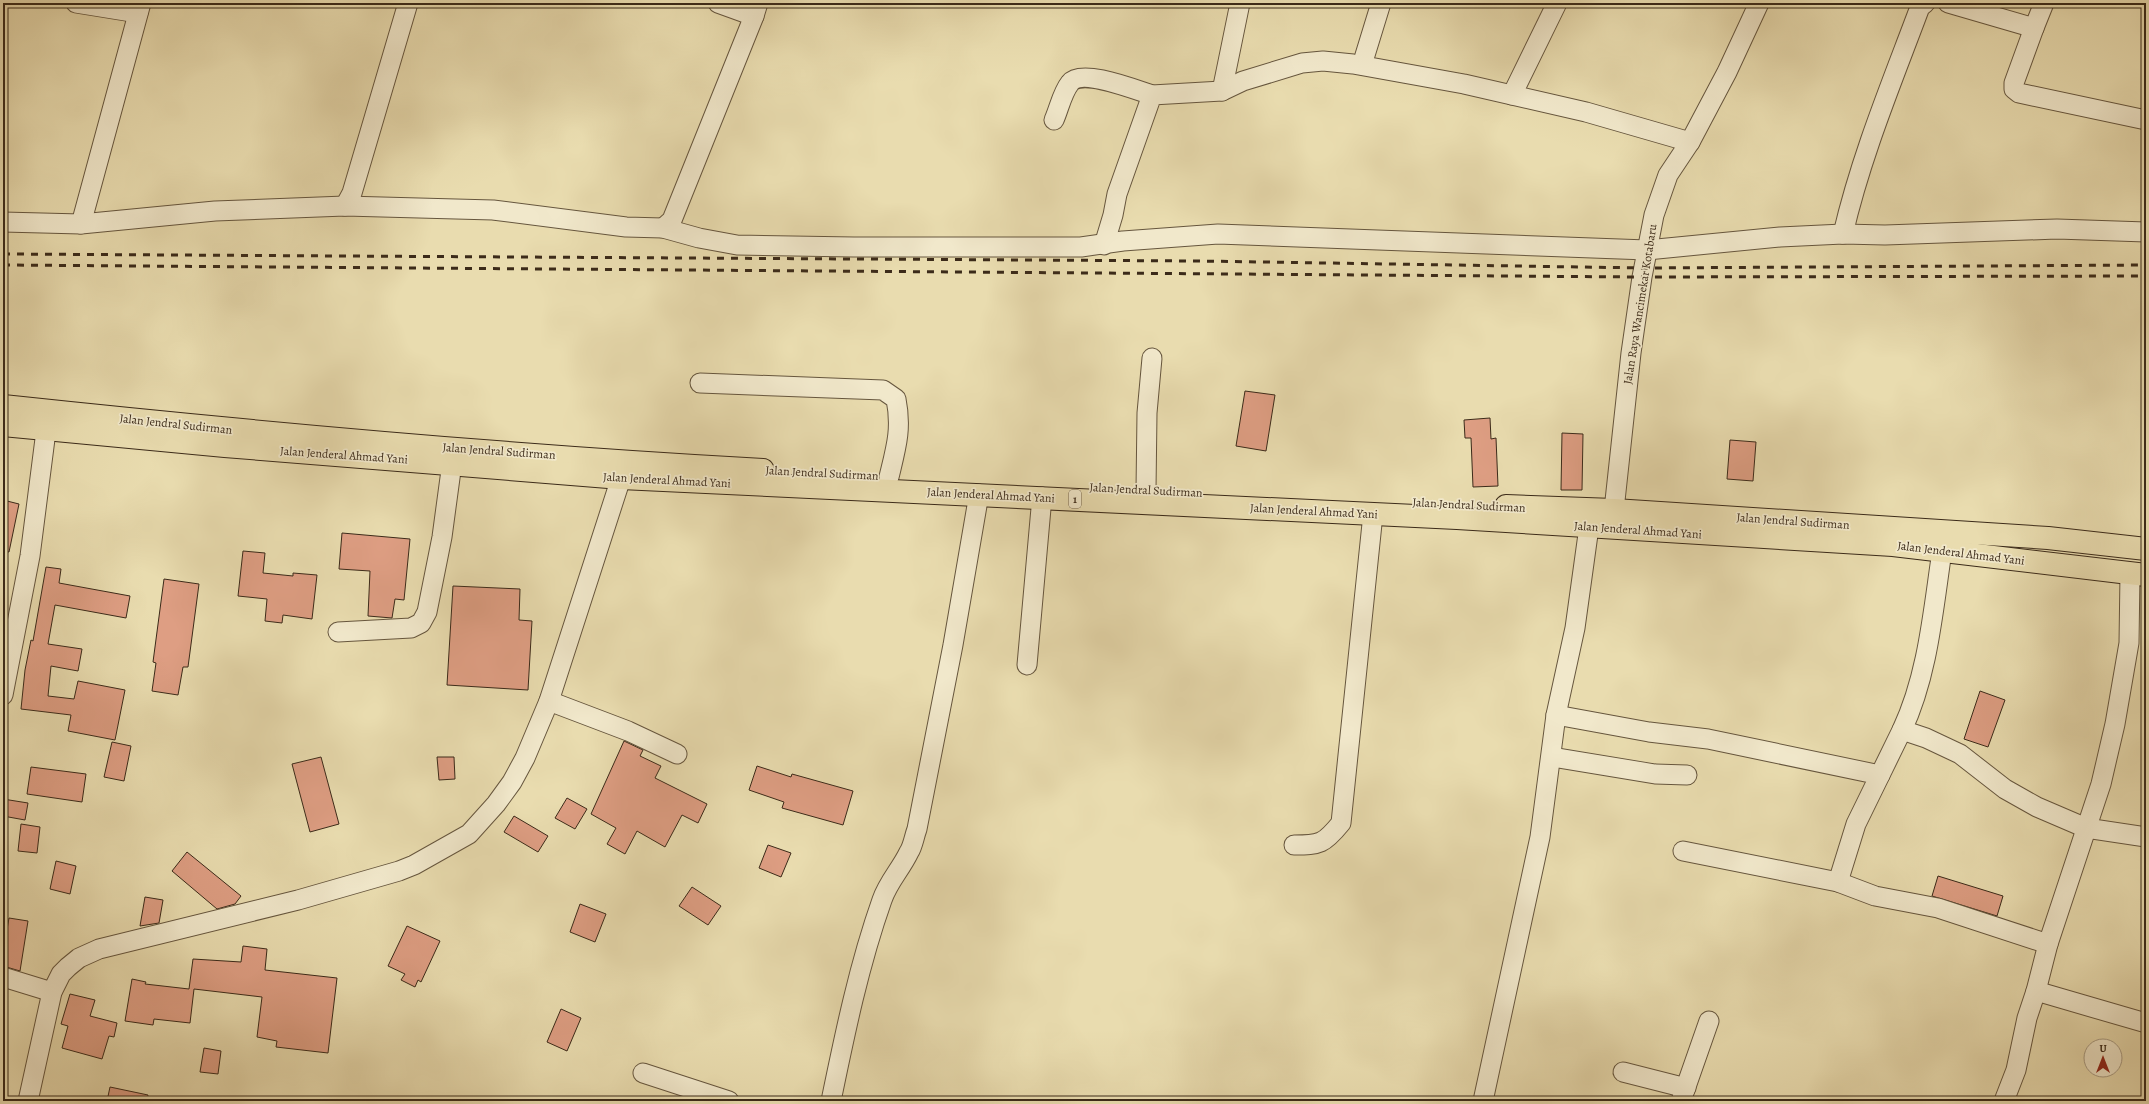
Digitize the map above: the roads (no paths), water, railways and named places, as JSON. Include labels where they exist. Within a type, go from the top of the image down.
[{"type":"highway","name":"Jalan Jendral Sudirman","points":[[3,406],[232,431],[675,465],[1146,490],[1614,510],[2048,538],[2146,549]]},
{"type":"highway","name":"Jalan Jenderal Ahmad Yani","points":[[3,425],[46,431],[621,478],[1374,514],[1893,545],[2138,575]]},
{"type":"street","points":[[76,3],[140,8],[81,224]]},
{"type":"street","points":[[345,206],[352,192],[408,3]]},
{"type":"street","points":[[663,228],[672,220],[756,10],[718,3]]},
{"type":"street","points":[[1222,91],[1240,3]]},
{"type":"street","points":[[1362,65],[1382,3]]},
{"type":"street","points":[[1512,95],[1557,3]]},
{"type":"street","name":"Jalan Raya Wancimekar Kotabaru","points":[[1614,510],[1619,449],[1631,353],[1654,215],[1668,175],[1690,142],[1727,72],[1758,3]]},
{"type":"street","points":[[1843,234],[1853,188],[1864,157],[1920,7],[1925,3]]},
{"type":"street","points":[[1948,3],[2034,28]]},
{"type":"street","points":[[2044,3],[2014,83],[2014,89],[2019,93],[2146,120]]},
{"type":"street","points":[[1054,120],[1070,82],[1078,78],[1091,77],[1152,95],[1222,91],[1243,81],[1302,63],[1323,61],[1362,65],[1407,73],[1512,95],[1586,112],[1690,142]]},
{"type":"street","points":[[1104,245],[1114,215],[1117,194],[1152,95]]},
{"type":"street","points":[[3,222],[81,224],[215,211],[345,206],[493,210],[626,227],[663,228],[699,238],[737,245],[1081,247],[1104,245],[1123,241],[1218,234],[1647,250],[1780,237],[1843,234],[1885,235],[2057,229],[2146,232]]},
{"type":"street","points":[[1146,490],[1147,413],[1152,358]]},
{"type":"street","points":[[700,383],[883,390],[896,399],[899,415],[899,436],[889,477]]},
{"type":"street","points":[[3,695],[30,556],[46,431]]},
{"type":"street","points":[[338,632],[411,628],[422,623],[427,612],[442,537],[452,463]]},
{"type":"street","points":[[28,1101],[52,992],[61,974],[79,958],[99,949],[195,926],[392,874],[414,865],[469,834],[496,804],[512,782],[525,758],[549,701],[621,478]]},
{"type":"street","points":[[831,1101],[840,1052],[871,934],[883,898],[894,874],[910,852],[916,829],[953,645],[979,494]]},
{"type":"street","points":[[1027,664],[1042,497]]},
{"type":"street","points":[[1294,844],[1318,844],[1330,837],[1341,823],[1374,514]]},
{"type":"street","points":[[1482,1101],[1540,837],[1552,757],[1556,715],[1575,628],[1589,526]]},
{"type":"street","points":[[1838,882],[1856,824],[1908,717],[1924,664],[1942,551]]},
{"type":"street","points":[[2004,1101],[2016,1070],[2027,1018],[2036,991],[2048,944],[2101,784],[2116,717],[2129,643],[2138,575]]},
{"type":"street","points":[[549,701],[622,728],[677,754]]},
{"type":"street","points":[[1556,715],[1650,732],[1708,739],[1880,775]]},
{"type":"street","points":[[1902,730],[1926,738],[1960,754],[2005,789],[2037,807],[2086,828],[2146,837]]},
{"type":"street","points":[[1552,757],[1655,774],[1687,775]]},
{"type":"street","points":[[1683,851],[1838,882],[1875,896],[1938,908],[2048,944]]},
{"type":"street","points":[[3,977],[52,992]]},
{"type":"street","points":[[2036,991],[2146,1023]]},
{"type":"street","points":[[1623,1072],[1683,1094],[1709,1021]]},
{"type":"street","points":[[643,1073],[724,1100]]},
{"type":"railway","points":[[3,254],[1199,261],[1644,268],[2146,265]]},
{"type":"railway","points":[[3,265],[1642,277],[2146,276]]}]
